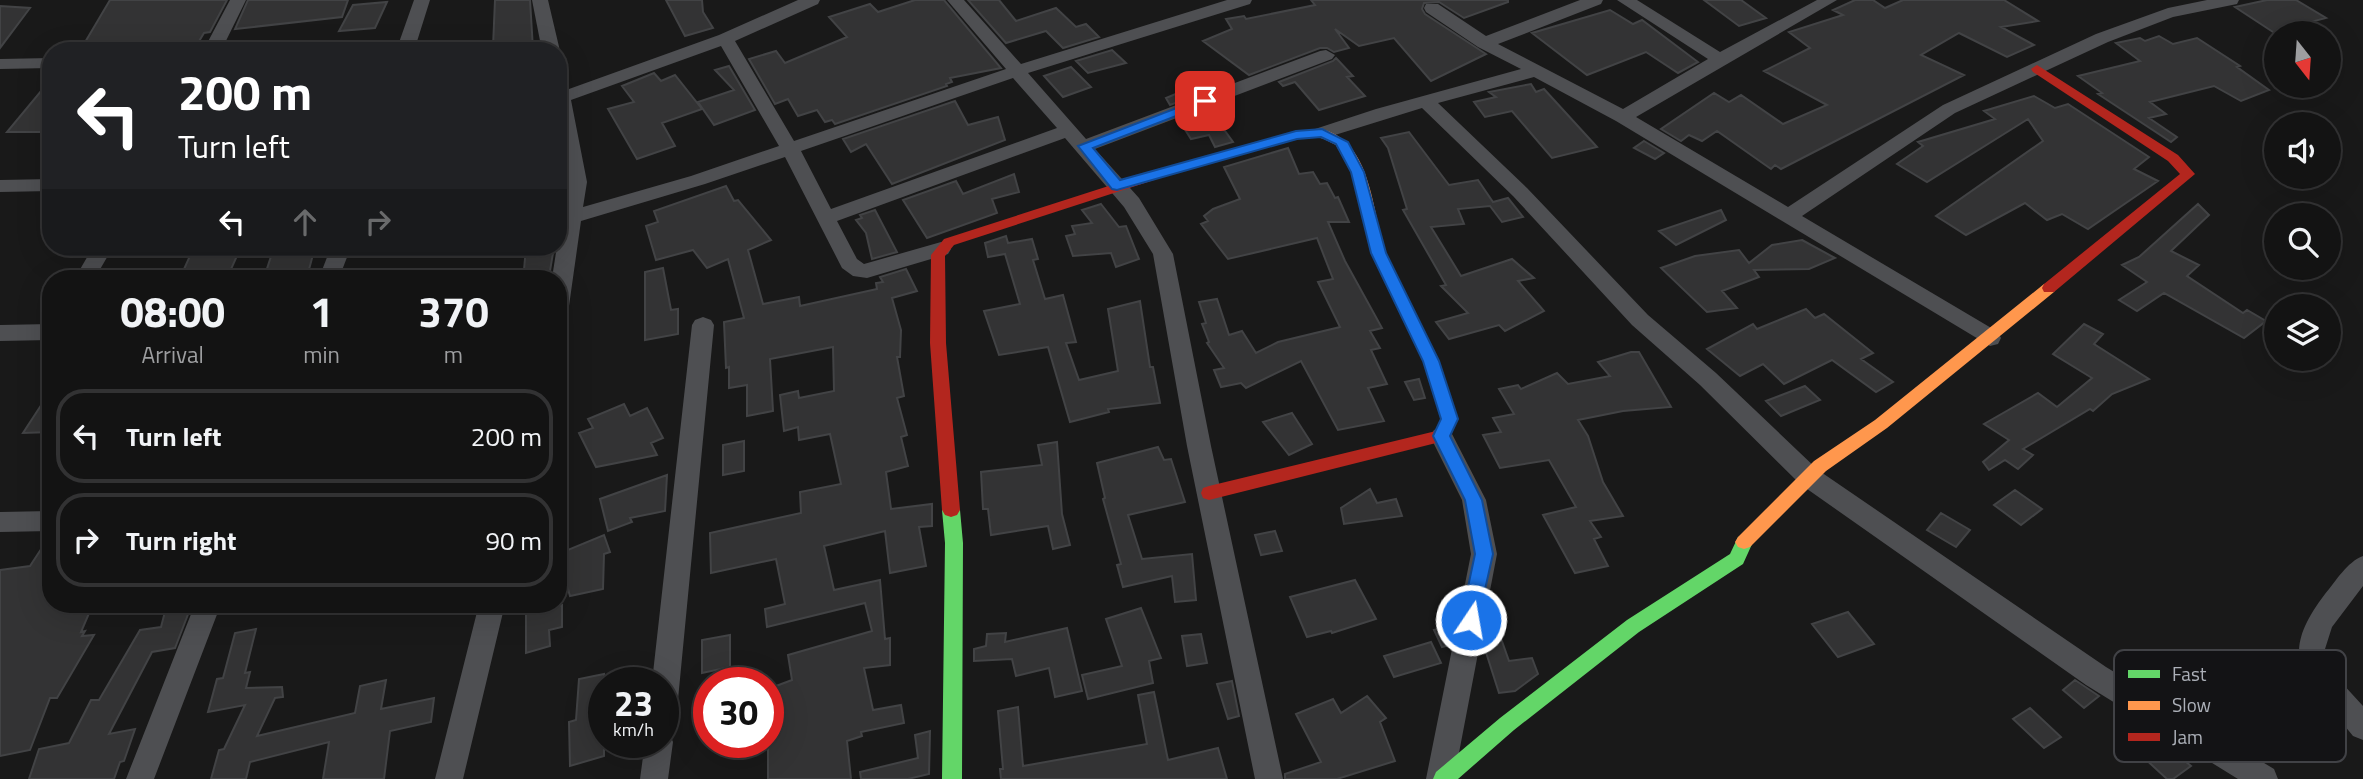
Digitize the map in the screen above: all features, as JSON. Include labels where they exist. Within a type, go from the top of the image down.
[{"type":"street","points":[[217,42],[238,0]]},
{"type":"street","points":[[408,42],[422,0]]},
{"type":"street","points":[[540,0],[549,42]]},
{"type":"street","points":[[764,0],[774,18]]},
{"type":"street","points":[[567,90],[725,39],[812,0]]},
{"type":"street","points":[[955,0],[1132,204],[1163,254],[1209,493],[1269,779]]},
{"type":"street","points":[[573,218],[698,180],[1017,71],[1244,0]]},
{"type":"street","points":[[1484,43],[1595,0]]},
{"type":"street","points":[[1625,0],[1720,59]]},
{"type":"street","points":[[2145,0],[2168,13]]},
{"type":"street","points":[[1788,216],[1949,109],[2102,38],[2168,13],[2231,0]]},
{"type":"street","points":[[1623,117],[1822,1]]},
{"type":"street","points":[[1432,8],[1484,43],[1623,117],[1990,338]]},
{"type":"street","points":[[725,39],[790,149],[849,263],[860,271],[941,248],[949,242],[1117,186],[1296,135],[1322,133],[1535,71]]},
{"type":"street","points":[[825,218],[1326,55]]},
{"type":"street","points":[[0,64],[42,63]]},
{"type":"street","points":[[1442,779],[1507,724],[1633,626],[1738,559],[1746,538],[1820,466],[1881,424],[1990,338],[2188,174],[2173,158],[2036,69]]},
{"type":"street","points":[[1426,102],[1520,192],[1640,320],[1708,379],[1809,477],[2114,687]]},
{"type":"street","points":[[567,133],[577,182],[567,253]]},
{"type":"street","points":[[1322,133],[1341,142],[1357,172],[1379,253],[1431,361],[1450,419],[1442,436]]},
{"type":"street","points":[[0,186],[42,185]]},
{"type":"street","points":[[941,248],[938,255],[939,342],[954,543],[952,779]]},
{"type":"street","points":[[667,667],[703,325]]},
{"type":"street","points":[[0,333],[42,332]]},
{"type":"street","points":[[1209,493],[1442,436]]},
{"type":"street","points":[[1442,436],[1474,500],[1484,554],[1442,779]]},
{"type":"street","points":[[0,522],[42,521]]},
{"type":"street","points":[[2311,650],[2325,615],[2363,567]]},
{"type":"street","points":[[139,779],[204,613]]},
{"type":"street","points":[[449,779],[490,613]]},
{"type":"street","points":[[2346,708],[2363,727]]},
{"type":"street","points":[[654,779],[657,758]]},
{"type":"street","points":[[2236,762],[2264,779]]},
{"type":"building","points":[[110,0],[227,0],[210,32],[204,33],[199,42],[85,42]]},
{"type":"building","points":[[248,0],[348,0],[342,17],[235,29]]},
{"type":"building","points":[[495,0],[530,0],[533,42],[493,42]]},
{"type":"building","points":[[666,0],[702,0],[703,12],[713,28],[685,36]]},
{"type":"building","points":[[915,0],[944,0],[1001,68],[950,78],[952,82],[946,84],[947,86],[835,124],[832,120],[825,122],[817,110],[798,116],[788,99],[775,104],[749,59],[776,51],[785,63],[847,37],[829,17],[870,4],[878,12]]},
{"type":"building","points":[[968,0],[999,0],[1016,21],[1056,8],[1076,27],[1086,24],[1099,37],[1063,48],[1046,31],[1006,43]]},
{"type":"building","points":[[1311,0],[1508,2],[1464,18],[1439,2],[1424,3],[1422,9],[1425,14],[1486,54],[1431,81],[1394,38],[1359,46],[1335,29],[1349,48],[1334,52],[1320,48],[1249,75],[1203,41],[1232,29],[1226,19],[1244,16],[1246,19],[1315,5]]},
{"type":"building","points":[[1704,0],[1741,0],[1766,18],[1739,26]]},
{"type":"building","points":[[1855,0],[1873,0],[1885,8],[1903,0],[2004,0],[2038,21],[2001,27],[2034,45],[2007,57],[1959,33],[1921,55],[1964,75],[1781,169],[1775,165],[1771,169],[1717,131],[1702,141],[1689,135],[1681,141],[1661,129],[1714,93],[1729,102],[1741,95],[1783,124],[1827,105],[1764,71],[1810,48],[1789,32],[1843,15],[1833,10]]},
{"type":"building","points":[[2267,0],[2296,0],[2326,18],[2315,21],[2264,21],[2264,26],[2235,7]]},
{"type":"building","points":[[387,2],[375,28],[339,31],[353,5]]},
{"type":"building","points":[[0,6],[30,8],[0,48]]},
{"type":"building","points":[[1610,10],[1633,24],[1642,20],[1698,62],[1678,73],[1646,52],[1587,75],[1532,33]]},
{"type":"building","points":[[2159,36],[2173,44],[2197,38],[2240,66],[2237,67],[2264,86],[2264,92],[2241,101],[2214,86],[2150,102],[2166,114],[2149,118],[2177,137],[2171,142],[2098,94],[2102,93],[2078,76],[2140,61],[2116,43],[2140,38],[2145,41]]},
{"type":"building","points":[[1112,50],[1126,63],[1088,73],[1076,61]]},
{"type":"building","points":[[1336,58],[1353,76],[1347,77],[1365,96],[1319,110],[1295,82],[1283,86],[1279,82],[1333,61]]},
{"type":"building","points":[[729,66],[755,110],[714,125],[698,102],[734,90],[715,70]]},
{"type":"building","points":[[1071,67],[1091,87],[1063,97],[1044,76]]},
{"type":"building","points":[[654,73],[661,81],[675,75],[702,109],[662,123],[675,146],[637,159],[608,109],[634,102],[622,86]]},
{"type":"building","points":[[1214,78],[1223,85],[1170,105],[1166,98]]},
{"type":"building","points":[[1531,84],[1536,92],[1544,89],[1597,147],[1552,158],[1512,111],[1485,117],[1474,102],[1496,97],[1489,92]]},
{"type":"building","points":[[42,90],[42,132],[7,132]]},
{"type":"building","points":[[2034,96],[2055,108],[2068,104],[2149,157],[2134,169],[2158,181],[2088,229],[2062,214],[2047,220],[2025,203],[1966,235],[1936,216],[2043,141],[2028,119],[1927,182],[1897,164],[1923,146],[1918,142],[1995,119],[1984,111]]},
{"type":"building","points":[[955,101],[968,125],[998,117],[1005,140],[892,184],[866,144],[851,152],[843,139]]},
{"type":"building","points":[[1205,110],[1233,142],[1215,147],[1209,135],[1191,139],[1179,120]]},
{"type":"building","points":[[1409,132],[1449,185],[1478,180],[1493,202],[1508,198],[1523,217],[1502,222],[1490,206],[1458,209],[1464,224],[1431,227],[1461,276],[1512,259],[1534,278],[1518,281],[1544,311],[1505,331],[1499,325],[1449,339],[1436,322],[1468,313],[1441,286],[1446,285],[1403,210],[1407,209],[1388,148],[1381,138]]},
{"type":"building","points":[[1644,141],[1664,153],[1655,159],[1634,148]]},
{"type":"building","points":[[1288,148],[1299,174],[1313,172],[1320,184],[1327,183],[1335,198],[1338,197],[1349,222],[1328,222],[1345,261],[1382,328],[1370,331],[1380,348],[1371,350],[1387,384],[1368,388],[1384,421],[1338,430],[1301,361],[1246,388],[1241,383],[1221,387],[1214,370],[1224,368],[1207,343],[1209,342],[1202,324],[1206,323],[1199,302],[1217,299],[1229,335],[1242,331],[1256,353],[1278,342],[1340,327],[1318,282],[1333,279],[1317,238],[1228,259],[1201,224],[1208,221],[1204,216],[1213,209],[1240,199],[1224,167]]},
{"type":"building","points":[[1014,174],[1019,192],[992,199],[997,213],[927,238],[903,200],[956,181],[963,194]]},
{"type":"building","points":[[726,186],[734,201],[738,200],[771,240],[748,250],[763,304],[799,297],[800,306],[877,289],[876,283],[883,282],[880,277],[906,269],[917,291],[892,298],[901,330],[900,357],[897,357],[904,396],[897,398],[907,435],[901,437],[908,466],[886,472],[891,509],[932,504],[932,526],[919,527],[926,566],[890,573],[885,531],[824,546],[834,590],[880,580],[885,639],[890,638],[890,665],[864,668],[873,710],[901,705],[904,723],[861,732],[862,736],[847,741],[851,779],[768,779],[768,758],[784,758],[784,683],[792,680],[788,655],[872,631],[865,603],[767,627],[765,609],[785,604],[776,559],[711,573],[710,533],[801,513],[800,492],[841,484],[830,434],[799,440],[798,427],[784,431],[780,395],[798,391],[799,398],[834,391],[833,347],[770,359],[773,411],[747,416],[747,385],[729,388],[729,367],[726,368],[724,322],[744,318],[728,259],[707,268],[693,250],[656,260],[646,226],[658,222],[654,211]]},
{"type":"building","points":[[1101,204],[1119,227],[1126,226],[1139,259],[1116,267],[1111,253],[1073,256],[1066,236],[1075,234],[1072,226],[1092,223],[1082,210]]},
{"type":"building","points":[[2198,204],[2209,215],[2171,251],[2199,265],[2187,276],[2243,313],[2247,310],[2264,320],[2264,323],[2244,338],[2164,293],[2137,311],[2119,300],[2147,282],[2122,265],[2139,257]]},
{"type":"building","points":[[875,210],[897,252],[872,259],[866,233],[856,220],[862,218],[860,215]]},
{"type":"building","points":[[1721,210],[1726,220],[1676,245],[1659,231]]},
{"type":"building","points":[[1006,236],[1008,243],[1032,239],[1038,259],[1033,260],[1045,299],[1063,295],[1076,342],[1066,343],[1079,380],[1118,371],[1108,309],[1140,301],[1150,367],[1153,367],[1160,403],[1108,409],[1109,412],[1070,422],[1048,347],[999,355],[984,311],[1020,304],[1005,254],[988,257],[985,243]]},
{"type":"building","points":[[1802,240],[1835,258],[1809,269],[1754,270],[1759,277],[1722,291],[1737,308],[1707,312],[1661,268],[1695,256],[1739,250],[1749,263],[1772,245]]},
{"type":"building","points":[[190,256],[237,256],[231,270],[184,270]]},
{"type":"building","points":[[271,256],[313,256],[309,270],[267,270]]},
{"type":"building","points":[[525,256],[552,256],[550,270],[524,270]]},
{"type":"building","points":[[663,268],[671,310],[678,309],[678,334],[645,340],[645,272]]},
{"type":"building","points":[[1806,309],[1815,318],[1824,314],[1873,353],[1861,359],[1893,382],[1876,392],[1832,360],[1784,384],[1763,364],[1740,376],[1707,349],[1753,324],[1757,329]]},
{"type":"building","points":[[2084,324],[2103,334],[2094,344],[2149,379],[2112,394],[2093,411],[2090,409],[2023,449],[2033,455],[2018,469],[2005,460],[1989,470],[1983,462],[2009,440],[1984,424],[2038,393],[2057,407],[2092,378],[2053,354]]},
{"type":"building","points":[[1639,352],[1671,407],[1623,411],[1578,420],[1588,436],[1603,482],[1623,516],[1590,521],[1601,537],[1594,539],[1608,566],[1575,573],[1543,515],[1576,507],[1549,460],[1500,468],[1483,435],[1501,432],[1493,418],[1514,414],[1499,389],[1518,385],[1521,389],[1557,373],[1568,384],[1610,376],[1598,362]]},
{"type":"building","points":[[1419,379],[1425,398],[1414,400],[1405,382]]},
{"type":"building","points":[[1805,386],[1820,400],[1781,416],[1766,401]]},
{"type":"building","points":[[42,404],[42,432],[23,433]]},
{"type":"building","points":[[624,404],[630,416],[647,408],[663,438],[651,443],[657,455],[596,467],[579,433],[593,428],[588,419]]},
{"type":"building","points":[[1292,413],[1312,444],[1289,455],[1263,422]]},
{"type":"building","points":[[744,441],[744,471],[723,475],[723,445]]},
{"type":"building","points":[[1057,442],[1062,514],[1070,545],[1053,549],[1048,526],[991,535],[988,509],[983,509],[981,472],[1042,465],[1038,445]]},
{"type":"building","points":[[1158,447],[1164,460],[1171,459],[1185,502],[1128,515],[1142,559],[1192,554],[1196,600],[1175,602],[1172,576],[1123,587],[1117,565],[1121,564],[1103,499],[1105,498],[1097,463]]},
{"type":"building","points":[[667,475],[665,511],[630,518],[632,522],[608,531],[600,499]]},
{"type":"building","points":[[1370,489],[1377,503],[1396,499],[1402,516],[1344,524],[1341,508]]},
{"type":"building","points":[[2015,490],[2042,509],[2021,525],[1994,505]]},
{"type":"building","points":[[1941,513],[1970,530],[1956,547],[1927,530]]},
{"type":"building","points":[[1275,531],[1282,551],[1261,555],[1255,535]]},
{"type":"building","points":[[604,535],[610,552],[604,554],[603,589],[570,596],[567,586],[567,550]]},
{"type":"building","points":[[42,548],[42,613],[89,613],[81,632],[85,631],[82,636],[94,635],[57,698],[50,698],[30,750],[0,756],[0,570],[30,566]]},
{"type":"building","points":[[1355,580],[1376,619],[1332,633],[1331,631],[1307,637],[1290,597]]},
{"type":"building","points":[[1141,608],[1161,658],[1149,661],[1153,683],[1088,699],[1082,675],[1122,666],[1106,619]]},
{"type":"building","points":[[1848,612],[1874,644],[1838,657],[1812,624]]},
{"type":"building","points":[[165,613],[189,613],[175,648],[152,652],[109,734],[135,729],[124,761],[120,762],[114,779],[29,779],[39,749],[69,743],[91,700],[99,700],[140,630],[161,627]]},
{"type":"building","points":[[562,613],[562,627],[549,630],[550,646],[526,653],[526,614]]},
{"type":"building","points":[[1488,613],[1492,613],[1509,661],[1532,658],[1538,674],[1515,691],[1499,693],[1483,643]]},
{"type":"building","points":[[1454,625],[1450,645],[1442,647],[1434,630]]},
{"type":"building","points":[[1067,628],[1082,691],[1055,697],[1049,668],[1016,676],[1012,659],[974,661],[974,649],[986,646],[987,634],[1006,633],[1005,642]]},
{"type":"building","points":[[256,629],[245,673],[250,672],[246,688],[282,687],[283,697],[275,698],[257,736],[355,713],[360,686],[386,680],[381,709],[434,698],[431,722],[390,731],[384,779],[323,779],[329,742],[250,762],[246,779],[211,779],[219,750],[224,749],[245,705],[208,712],[217,679],[223,678],[235,633]]},
{"type":"building","points":[[1201,634],[1207,663],[1187,666],[1182,636]]},
{"type":"building","points":[[730,635],[730,667],[702,667],[702,640]]},
{"type":"building","points":[[1431,642],[1441,663],[1394,677],[1384,656]]},
{"type":"building","points":[[588,677],[588,758],[597,758],[570,766],[569,722],[576,720],[579,679]]},
{"type":"building","points":[[2075,680],[2099,696],[2084,708],[2063,690]]},
{"type":"building","points":[[1232,681],[1239,716],[1228,719],[1217,684]]},
{"type":"building","points":[[1154,692],[1168,760],[1218,748],[1227,779],[1001,779],[1000,769],[1003,769],[998,711],[1018,707],[1023,766],[1147,744],[1138,695]]},
{"type":"building","points":[[1367,696],[1386,718],[1380,722],[1395,761],[1337,779],[1285,779],[1285,774],[1321,762],[1296,714],[1333,699],[1341,713]]},
{"type":"building","points":[[2030,708],[2061,737],[2044,748],[2013,719]]},
{"type":"building","points":[[930,731],[929,774],[908,779],[861,779],[860,772],[918,758],[915,735]]},
{"type":"building","points":[[2149,762],[2186,762],[2191,766],[2173,779],[2167,779]]},
{"type":"traffic: fast","points":[[951,510],[954,543],[952,779]]},
{"type":"traffic: fast","points":[[1443,779],[1507,724],[1633,626],[1737,559],[1744,542]]},
{"type":"traffic: slow","points":[[1149,177],[1296,135],[1322,133],[1341,142],[1358,172],[1379,253],[1407,311]]},
{"type":"traffic: slow","points":[[1744,542],[1820,466],[1881,424],[2049,288]]},
{"type":"traffic: jam","points":[[2037,69],[2173,158],[2188,174],[2049,288]]},
{"type":"traffic: jam","points":[[951,510],[938,343],[938,255],[949,242],[1149,177]]},
{"type":"traffic: jam","points":[[1209,493],[1442,436],[1450,419],[1431,361],[1407,311]]},
{"type":"route","points":[[1205,101],[1085,146],[1117,186],[1296,135],[1322,133],[1341,142],[1357,172],[1379,253],[1431,361],[1450,419],[1442,436],[1474,500],[1484,554],[1471,620]]}]
